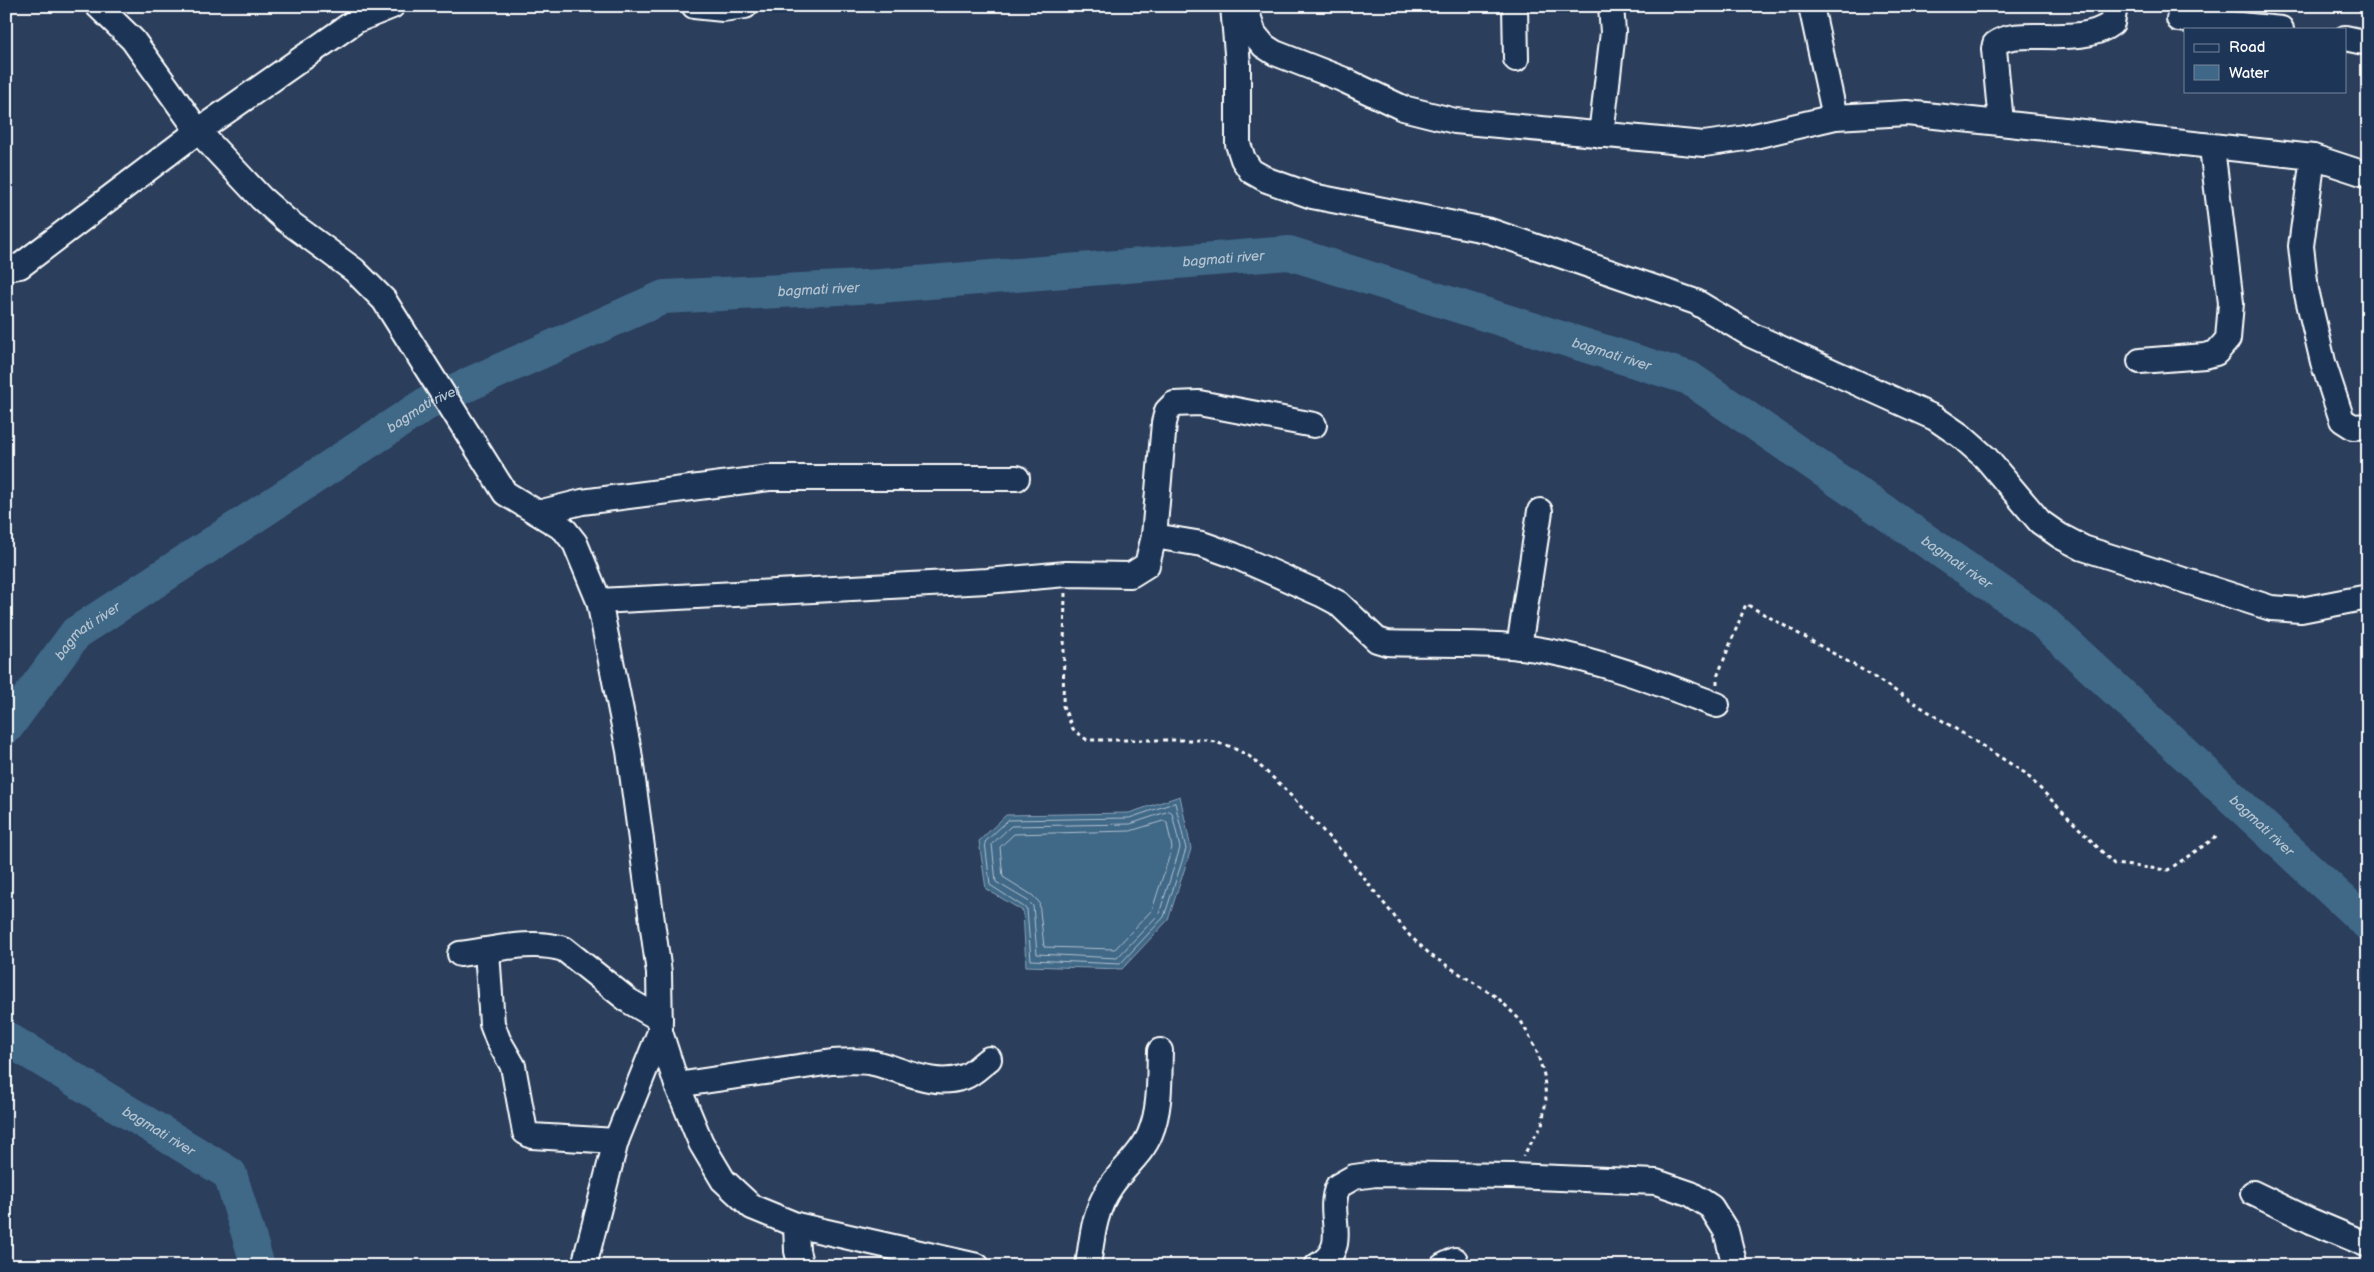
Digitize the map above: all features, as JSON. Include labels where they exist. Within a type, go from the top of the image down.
[{"type":"street","points":[[98,6],[133,40],[198,131],[261,198],[286,220],[354,270],[384,300],[505,493],[564,529],[575,543],[599,601],[629,751],[659,973],[660,1026],[677,1085],[701,1143],[723,1180],[752,1207],[796,1225],[976,1266]]},
{"type":"street","points":[[6,268],[20,266],[354,13],[392,6]]},
{"type":"street","points":[[694,6],[716,8],[745,6]]},
{"type":"street","points":[[1232,6],[1238,65],[1238,144],[1243,159],[1251,170],[1267,180],[1312,196],[1490,231],[1696,302],[1751,335],[1935,418],[1961,436],[1986,458],[2040,522],[2060,536],[2083,548],[2272,608],[2301,610],[2368,597]]},
{"type":"street","points":[[1245,6],[1254,34],[1264,46],[1275,53],[1342,80],[1402,108],[1455,121],[1704,144],[1746,138],[1835,116],[1907,113],[2001,122],[2212,148],[2313,157],[2368,175]]},
{"type":"street","points":[[1515,6],[1516,59]]},
{"type":"street","points":[[1601,135],[1613,32],[1610,6]]},
{"type":"street","points":[[1811,6],[1835,116]]},
{"type":"street","points":[[2001,122],[1995,44],[2005,38],[2064,36],[2100,30],[2112,22],[2116,6]]},
{"type":"street","points":[[2179,19],[2271,28]]},
{"type":"street","points":[[2346,38],[2368,42]]},
{"type":"street","points":[[2140,361],[2205,356],[2216,353],[2228,339],[2231,303],[2212,148]]},
{"type":"street","points":[[2313,157],[2301,246],[2310,313],[2342,420],[2353,427],[2368,426]]},
{"type":"street","points":[[599,601],[1066,574],[1131,575],[1147,565],[1154,536],[1164,423],[1167,411],[1174,404],[1199,403],[1314,424]]},
{"type":"street","points":[[538,513],[582,502],[770,478],[1017,478]]},
{"type":"street","points":[[1519,647],[1540,511]]},
{"type":"street","points":[[1154,536],[1210,547],[1321,594],[1338,603],[1377,640],[1387,643],[1519,647],[1547,651],[1637,675],[1717,705]]},
{"type":"street","points":[[460,954],[552,945],[564,950],[660,1026]]},
{"type":"street","points":[[487,951],[492,1024],[498,1040],[513,1066],[526,1132],[532,1136],[616,1141]]},
{"type":"street","points":[[584,1266],[616,1141],[660,1026]]},
{"type":"street","points":[[1088,1266],[1092,1231],[1103,1199],[1111,1185],[1144,1146],[1154,1122],[1158,1102],[1160,1051]]},
{"type":"street","points":[[677,1085],[832,1062],[853,1061],[873,1063],[924,1079],[942,1081],[966,1076],[990,1059]]},
{"type":"street","points":[[1317,1266],[1332,1255],[1335,1248],[1334,1194],[1338,1186],[1354,1177],[1376,1174],[1512,1176],[1656,1182],[1691,1194],[1711,1207],[1720,1218],[1726,1231],[1735,1266]]},
{"type":"street","points":[[2253,1193],[2311,1221],[2368,1245]]},
{"type":"street","points":[[796,1225],[797,1251],[800,1266]]},
{"type":"path","points":[[1066,574],[1063,706],[1072,729],[1087,740],[1207,740],[1229,746],[1249,756],[1281,785],[1347,857],[1410,936],[1432,956],[1498,998],[1520,1021],[1536,1049],[1544,1075],[1546,1100],[1542,1125],[1512,1176]]},
{"type":"path","points":[[1717,705],[1717,677],[1746,604],[1861,669],[2025,774],[2114,864],[2168,870],[2218,836]]},
{"type":"water","points":[[1180,796],[1191,849],[1168,920],[1122,969],[1026,966],[1023,911],[986,889],[979,841],[1006,815],[1129,813]]},
{"type":"waterway","name":"bagmati river","points":[[6,728],[76,633],[429,402],[664,297],[880,286],[1289,253],[1689,378],[2040,619],[2368,924]]},
{"type":"waterway","name":"bagmati river","points":[[6,1038],[230,1174],[258,1266]]}]
